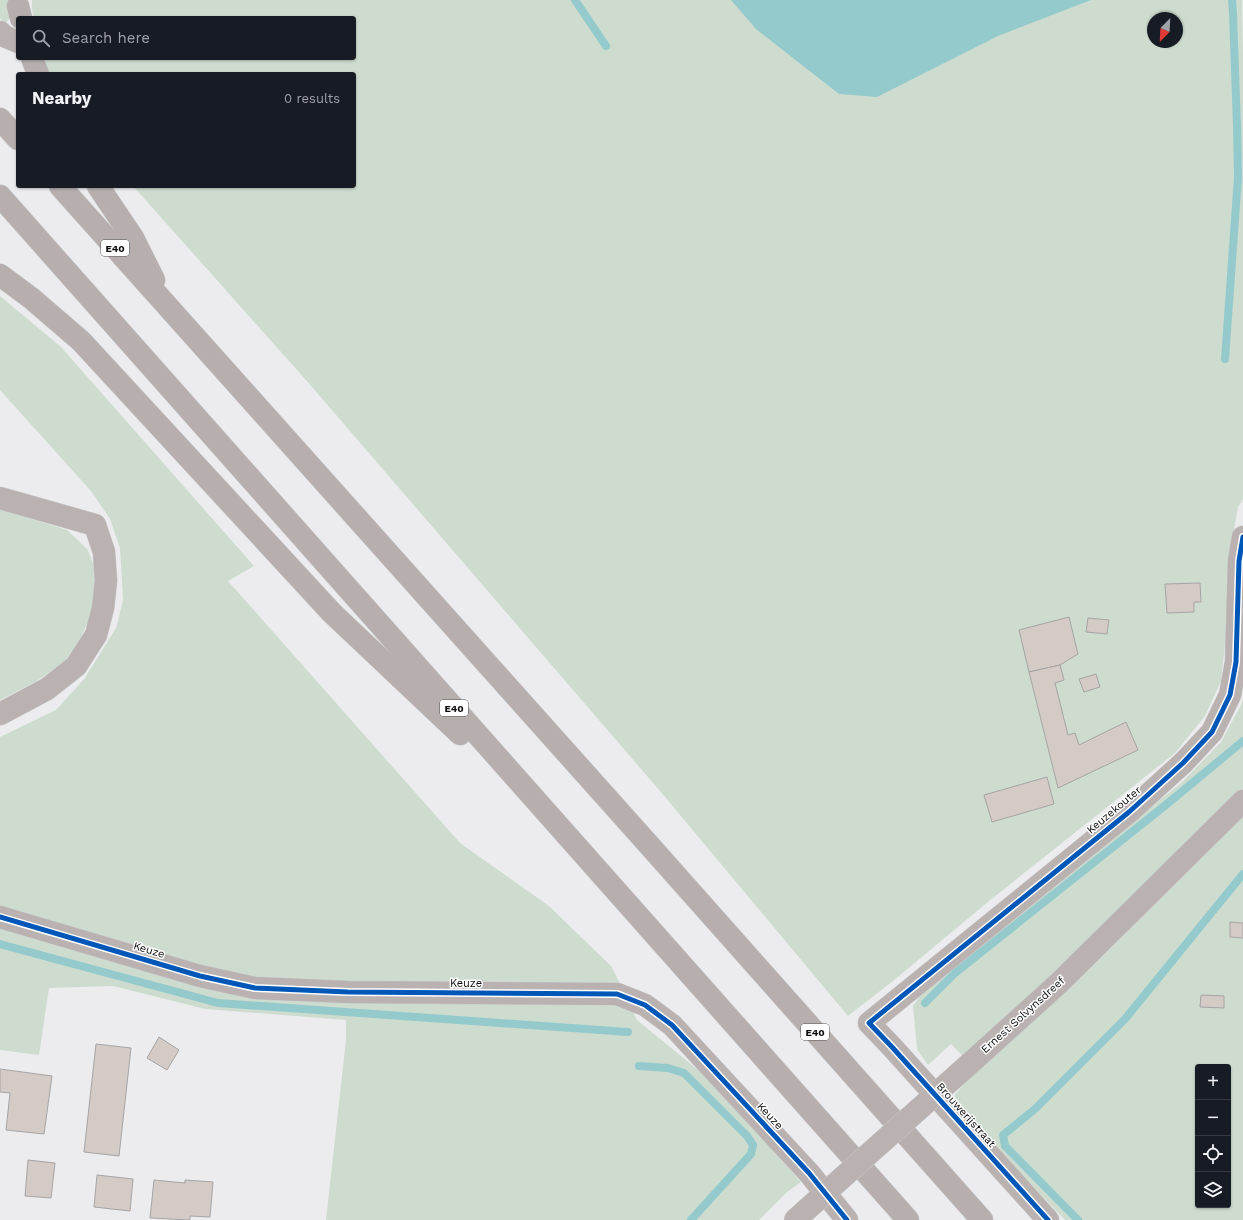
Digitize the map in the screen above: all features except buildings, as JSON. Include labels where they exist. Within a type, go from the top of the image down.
[{"type":"highway","points":[[33,60],[37,72]]},
{"type":"highway","points":[[0,119],[16,137]]},
{"type":"highway","name":"E40","points":[[62,188],[644,839],[982,1220]]},
{"type":"highway","points":[[99,188],[133,238],[169,309]]},
{"type":"highway","name":"E40","points":[[0,196],[908,1220]]},
{"type":"highway","points":[[0,275],[31,298],[81,341],[332,613],[564,831]]},
{"type":"street","points":[[0,32],[9,39],[16,41]]},
{"type":"street","points":[[0,498],[95,525],[104,552],[106,581],[103,608],[96,634],[76,666],[47,689],[0,714]]},
{"type":"street","name":"Keuzekouter","points":[[869,1023],[1129,812],[1183,763],[1212,732],[1230,695],[1236,662],[1239,562],[1243,537]]},
{"type":"street","name":"Ernest Solvynsdreef","points":[[795,1220],[1059,983],[1243,801]]},
{"type":"street","name":"Keuze","points":[[0,917],[200,976],[255,988],[348,992],[617,994],[645,1004],[672,1025],[808,1173],[847,1220]]},
{"type":"street","name":"Brouwerijstraat","points":[[869,1023],[1048,1220]]},
{"type":"green space","points":[[0,0],[8,0],[10,18],[5,24],[0,18]]},
{"type":"green space","points":[[32,0],[1242,0],[1243,499],[1238,507],[1232,541],[1227,625],[1221,681],[1205,716],[1175,753],[989,901],[893,981],[848,1016],[660,791],[306,380],[135,188],[356,188],[356,72],[48,72],[46,60],[356,60],[356,16],[34,16]]},
{"type":"green space","points":[[0,296],[61,347],[254,566],[228,581],[460,843],[549,906],[612,967],[637,1020],[709,1079],[801,1182],[786,1193],[759,1220],[326,1220],[346,1040],[346,1020],[205,1009],[113,986],[49,988],[39,1055],[0,1050],[0,737],[56,710],[85,678],[116,628],[123,600],[120,548],[110,519],[91,491],[0,390]]},
{"type":"green space","points":[[0,509],[67,530],[88,550],[94,566],[96,590],[92,613],[80,639],[65,661],[37,681],[0,700]]},
{"type":"green space","points":[[1243,698],[1243,923],[1230,922],[1230,937],[1243,938],[1243,1220],[1065,1220],[1000,1151],[953,1097],[976,1070],[951,1044],[928,1065],[917,1049],[913,1006],[923,992],[1182,782],[1221,742],[1241,705]]},
{"type":"water","points":[[731,0],[1091,0],[998,36],[877,97],[839,94],[756,29]]},
{"type":"waterway","points":[[575,0],[606,46]]},
{"type":"waterway","points":[[1225,359],[1238,177],[1232,0]]},
{"type":"waterway","points":[[925,1003],[955,973],[1167,804],[1243,741]]},
{"type":"waterway","points":[[1078,1220],[1005,1146],[1003,1135],[1035,1109],[1125,1019],[1243,874]]},
{"type":"waterway","points":[[0,944],[218,1003],[628,1032]]},
{"type":"waterway","points":[[639,1066],[668,1068],[684,1073],[747,1136],[753,1145],[751,1154],[691,1220]]},
{"type":"cycle path","points":[[1048,1220],[869,1023],[1129,812],[1183,763],[1212,732],[1230,695],[1236,662],[1239,561],[1243,537]]},
{"type":"cycle path","points":[[0,917],[200,976],[255,988],[348,992],[617,994],[645,1005],[672,1025],[809,1173],[847,1220]]}]
